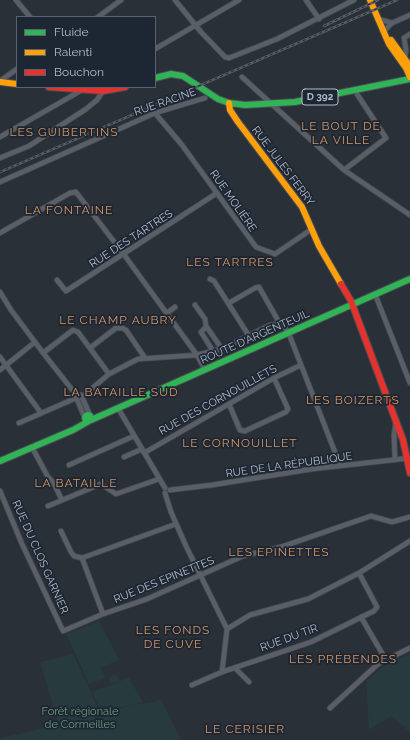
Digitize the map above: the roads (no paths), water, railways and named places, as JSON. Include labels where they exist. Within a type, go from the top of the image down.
[{"type":"main road","points":[[370,0],[385,33],[410,66]]},
{"type":"main road","points":[[385,33],[388,44],[406,68],[410,78]]},
{"type":"main road","name":"D 392","points":[[156,78],[171,74],[189,78],[212,96],[229,103],[273,104],[295,102],[410,78]]},
{"type":"main road","points":[[0,82],[16,84]]},
{"type":"main road","points":[[59,88],[80,90],[114,88]]},
{"type":"main road","name":"RUE JULES FERRY","points":[[229,103],[230,110],[238,122],[301,204],[324,256],[352,305],[396,421],[408,458],[410,474]]},
{"type":"main road","name":"ROUTE D'ARGENTEUIL","points":[[0,461],[70,430],[88,418],[118,408],[410,279]]},
{"type":"street","points":[[16,0],[29,16]]},
{"type":"street","points":[[99,16],[121,0]]},
{"type":"street","points":[[175,0],[196,26],[225,57],[229,58],[277,39],[354,0]]},
{"type":"street","points":[[156,48],[239,0]]},
{"type":"street","points":[[306,0],[319,19]]},
{"type":"street","points":[[385,33],[392,23],[410,15]]},
{"type":"street","points":[[378,20],[392,23]]},
{"type":"street","points":[[405,58],[406,50],[404,38],[410,34]]},
{"type":"street","points":[[0,82],[16,70]]},
{"type":"street","points":[[242,77],[344,170],[410,215]]},
{"type":"street","points":[[0,137],[85,88]]},
{"type":"street","points":[[0,158],[38,141],[97,100],[102,89]]},
{"type":"street","points":[[344,170],[386,138],[357,94]]},
{"type":"street","name":"RUE RACINE","points":[[0,182],[155,113],[205,98]]},
{"type":"street","name":"RUE MOLIÈRE","points":[[155,113],[182,145],[252,245],[270,253],[279,252],[312,229]]},
{"type":"street","points":[[0,233],[74,192],[78,194],[124,254],[197,356],[205,370]]},
{"type":"street","name":"RUE DES TARTRES","points":[[57,280],[66,291],[217,193]]},
{"type":"street","points":[[210,279],[214,281],[250,336]]},
{"type":"street","points":[[228,303],[254,288],[259,287],[280,324],[288,333],[340,465]]},
{"type":"street","points":[[375,294],[410,382]]},
{"type":"street","points":[[1,295],[43,353],[78,397],[88,418]]},
{"type":"street","points":[[196,305],[205,319],[206,326],[222,349]]},
{"type":"street","points":[[166,313],[175,307]]},
{"type":"street","points":[[19,423],[78,397],[110,374],[129,363],[145,358],[197,356],[222,349],[270,325],[280,324]]},
{"type":"street","points":[[90,348],[116,328],[122,328],[126,330],[145,358]]},
{"type":"street","points":[[204,329],[201,332],[214,351]]},
{"type":"street","points":[[43,353],[73,330],[78,332],[110,374]]},
{"type":"street","points":[[0,370],[35,342]]},
{"type":"street","points":[[0,357],[41,413]]},
{"type":"street","name":"RUE DES CORNOUILLETS","points":[[124,457],[143,451],[274,378],[301,365]]},
{"type":"street","points":[[229,404],[240,430],[245,431],[286,412],[288,409],[274,378]]},
{"type":"street","points":[[118,408],[159,479],[167,490],[176,524],[227,629],[222,672]]},
{"type":"street","points":[[395,460],[396,421]]},
{"type":"street","points":[[69,464],[134,436]]},
{"type":"street","points":[[34,451],[62,500]]},
{"type":"street","name":"RUE DE LA RÉPUBLIQUE","points":[[167,490],[340,465],[408,458]]},
{"type":"street","points":[[48,506],[101,484],[116,494],[159,479]]},
{"type":"street","name":"RUE DU CLOS GARNIER","points":[[0,491],[22,544],[63,631]]},
{"type":"street","name":"RUE DES EPINETTES","points":[[63,631],[103,614],[147,599],[243,556],[280,547],[371,516],[392,522],[410,517]]},
{"type":"street","points":[[61,530],[74,556],[82,558],[176,524]]},
{"type":"street","points":[[227,629],[250,615],[308,599],[359,573],[410,541]]},
{"type":"street","points":[[82,558],[103,614]]},
{"type":"street","name":"RUE DU TIR","points":[[192,685],[222,672],[311,642],[374,611],[377,607],[359,573]]},
{"type":"street","points":[[361,618],[386,660]]},
{"type":"street","points":[[330,708],[386,660],[410,648]]},
{"type":"street","points":[[235,668],[249,682]]},
{"type":"railway","points":[[324,26],[378,0]]},
{"type":"railway","points":[[0,172],[397,0]]},
{"type":"district","name":"LES GUIBERTINS","points":[[64,132]]},
{"type":"district","name":"LE BOUT DE LA VILLE","points":[[341,133]]},
{"type":"district","name":"LA FONTAINE","points":[[69,210]]},
{"type":"district","name":"LES TARTRES","points":[[230,262]]},
{"type":"district","name":"LE CHAMP AUBRY","points":[[118,320]]},
{"type":"district","name":"LA BATAILLE SUD","points":[[121,392]]},
{"type":"district","name":"LES BOIZERTS","points":[[353,400]]},
{"type":"district","name":"LE CORNOUILLET","points":[[240,443]]},
{"type":"district","name":"LA BATAILLE","points":[[76,483]]},
{"type":"district","name":"LES EPINETTES","points":[[279,552]]},
{"type":"district","name":"LES FONDS DE CUVE","points":[[173,637]]},
{"type":"district","name":"LES PRÉBENDES","points":[[343,659]]},
{"type":"district","name":"LE CERISIER","points":[[245,729]]},
{"type":"park label","name":"Forêt régionale de Cormeilles","points":[[80,718]]}]
